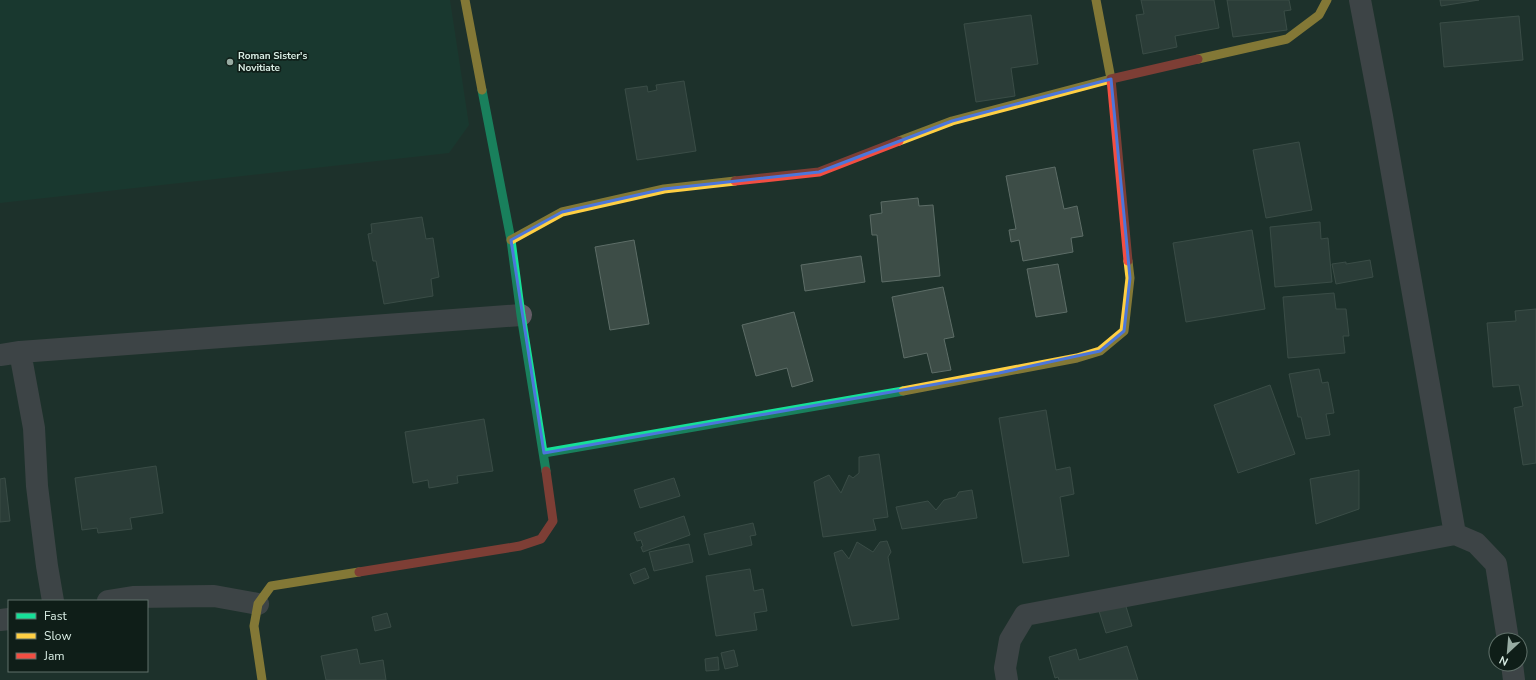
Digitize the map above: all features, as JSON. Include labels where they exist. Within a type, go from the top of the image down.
[{"type":"street","points":[[262,680],[254,626],[258,604],[271,586],[520,546],[541,539],[553,521],[544,452],[521,315],[511,240],[465,0]]},
{"type":"street","points":[[544,452],[969,378],[1076,358],[1100,351],[1124,331],[1130,278],[1111,79],[1096,0]]},
{"type":"street","points":[[511,240],[562,212],[664,189],[819,172],[952,121],[1111,79],[1287,39],[1319,15],[1328,0]]},
{"type":"street","points":[[1360,0],[1384,124],[1455,534]]},
{"type":"street","points":[[53,600],[47,566],[38,486],[34,428],[10,354],[521,315]]},
{"type":"street","points":[[1007,680],[1005,668],[1010,640],[1025,615],[1455,534],[1476,543],[1496,564],[1507,632]]},
{"type":"street","points":[[114,600],[133,597],[214,596],[258,604]]},
{"type":"highlighted area","points":[[1111,79],[1130,278],[1124,331],[1100,351],[999,373],[544,453],[511,240],[562,212],[664,189],[819,172],[952,121]]},
{"type":"shaded area","name":"Roman Sister's Novitiate","points":[[0,0],[450,0],[469,125],[449,153],[0,203]]},
{"type":"building","points":[[1141,0],[1214,0],[1219,28],[1175,36],[1177,47],[1143,54],[1136,15],[1144,14]]},
{"type":"building","points":[[1227,0],[1289,0],[1291,10],[1284,11],[1287,30],[1233,37]]},
{"type":"building","points":[[1440,0],[1479,0],[1441,6]]},
{"type":"building","points":[[1031,15],[1038,64],[1011,68],[1015,96],[976,102],[964,24]]},
{"type":"building","points":[[1519,16],[1523,60],[1444,67],[1440,23]]},
{"type":"building","points":[[684,81],[696,151],[637,160],[625,89],[647,86],[648,92],[657,90],[656,85]]},
{"type":"building","points":[[1299,142],[1312,210],[1266,218],[1253,150]]},
{"type":"building","points":[[1055,167],[1064,209],[1077,206],[1083,236],[1071,238],[1073,252],[1023,261],[1019,240],[1011,242],[1009,230],[1016,229],[1006,176]]},
{"type":"building","points":[[918,198],[919,206],[933,205],[940,276],[882,282],[877,235],[872,235],[870,215],[882,213],[881,202]]},
{"type":"building","points":[[422,217],[426,239],[433,238],[439,277],[431,279],[433,296],[384,304],[376,261],[373,261],[368,234],[372,233],[371,224]]},
{"type":"building","points":[[1320,222],[1321,239],[1328,238],[1332,282],[1275,287],[1270,227]]},
{"type":"building","points":[[1252,230],[1265,309],[1186,322],[1173,243]]},
{"type":"building","points":[[634,240],[649,324],[610,330],[595,247]]},
{"type":"building","points":[[861,256],[865,282],[805,291],[801,265]]},
{"type":"building","points":[[1370,260],[1373,277],[1336,284],[1332,264],[1346,262],[1346,264]]},
{"type":"building","points":[[1058,264],[1067,312],[1036,317],[1027,269]]},
{"type":"building","points":[[943,287],[954,337],[944,339],[951,370],[932,373],[927,353],[904,358],[892,297]]},
{"type":"building","points":[[1334,293],[1336,309],[1346,309],[1349,336],[1343,336],[1345,353],[1288,358],[1283,297]]},
{"type":"building","points":[[1536,309],[1536,463],[1523,465],[1514,408],[1523,406],[1519,385],[1493,387],[1487,323],[1516,321],[1515,311]]},
{"type":"building","points":[[794,312],[813,381],[792,387],[787,368],[756,376],[742,325]]},
{"type":"building","points":[[1319,369],[1322,383],[1328,382],[1334,413],[1326,414],[1330,435],[1306,439],[1301,417],[1298,417],[1289,374]]},
{"type":"building","points":[[1270,385],[1295,454],[1238,473],[1214,405]]},
{"type":"building","points":[[1046,410],[1056,470],[1070,467],[1074,494],[1060,497],[1069,556],[1023,563],[999,418]]},
{"type":"building","points":[[484,419],[493,471],[457,476],[458,483],[429,488],[428,480],[413,483],[405,432]]},
{"type":"building","points":[[879,454],[888,517],[873,519],[876,530],[823,537],[814,482],[829,475],[841,493],[849,475],[853,478],[859,473],[859,457]]},
{"type":"building","points":[[156,466],[163,513],[130,518],[132,529],[98,533],[97,528],[82,530],[75,478]]},
{"type":"building","points":[[1359,470],[1359,509],[1316,524],[1310,479]]},
{"type":"building","points":[[5,478],[10,521],[0,522],[0,479]]},
{"type":"building","points":[[674,478],[680,496],[640,508],[634,490]]},
{"type":"building","points":[[972,490],[977,518],[902,529],[896,507],[928,501],[936,510],[944,500],[956,497],[959,492]]},
{"type":"building","points":[[684,516],[690,535],[643,552],[641,540],[637,541],[634,533]]},
{"type":"building","points":[[753,523],[756,535],[750,536],[752,545],[709,555],[704,534]]},
{"type":"building","points":[[887,541],[891,552],[888,557],[899,619],[852,626],[834,553],[842,550],[849,559],[857,542],[873,552],[880,542]]},
{"type":"building","points":[[689,544],[693,562],[654,571],[649,552]]},
{"type":"building","points":[[645,568],[649,578],[634,584],[630,574]]},
{"type":"building","points":[[750,569],[754,591],[763,589],[767,611],[754,613],[757,630],[716,636],[706,576]]},
{"type":"building","points":[[1124,600],[1132,626],[1106,633],[1098,608]]},
{"type":"building","points":[[387,613],[391,627],[375,631],[372,617]]},
{"type":"building","points":[[1127,646],[1138,680],[1059,680],[1058,677],[1055,678],[1049,657],[1076,649],[1079,660]]},
{"type":"building","points":[[357,649],[360,664],[383,660],[386,680],[326,680],[321,656]]},
{"type":"building","points":[[734,650],[738,666],[725,669],[721,653]]},
{"type":"building","points":[[718,657],[719,670],[706,671],[705,659]]},
{"type":"traffic: fast","points":[[482,90],[511,240],[521,315],[546,471]]},
{"type":"traffic: fast","points":[[544,453],[903,391]]},
{"type":"traffic: slow","points":[[465,0],[482,90]]},
{"type":"traffic: slow","points":[[899,141],[952,121],[1111,79],[1096,0]]},
{"type":"traffic: slow","points":[[1198,59],[1287,39],[1319,15],[1327,0]]},
{"type":"traffic: slow","points":[[511,240],[562,212],[664,189],[735,181]]},
{"type":"traffic: slow","points":[[903,391],[1077,358],[1100,351],[1124,331],[1130,278],[1128,261]]},
{"type":"traffic: slow","points":[[262,680],[254,626],[258,604],[271,586],[359,572]]},
{"type":"traffic: jam","points":[[1128,261],[1111,79],[1198,59]]},
{"type":"traffic: jam","points":[[735,181],[819,172],[899,141]]},
{"type":"traffic: jam","points":[[359,572],[520,546],[541,539],[553,521],[546,471]]},
{"type":"place","name":"Roman Sister's Novitiate","points":[[230,62]]}]
